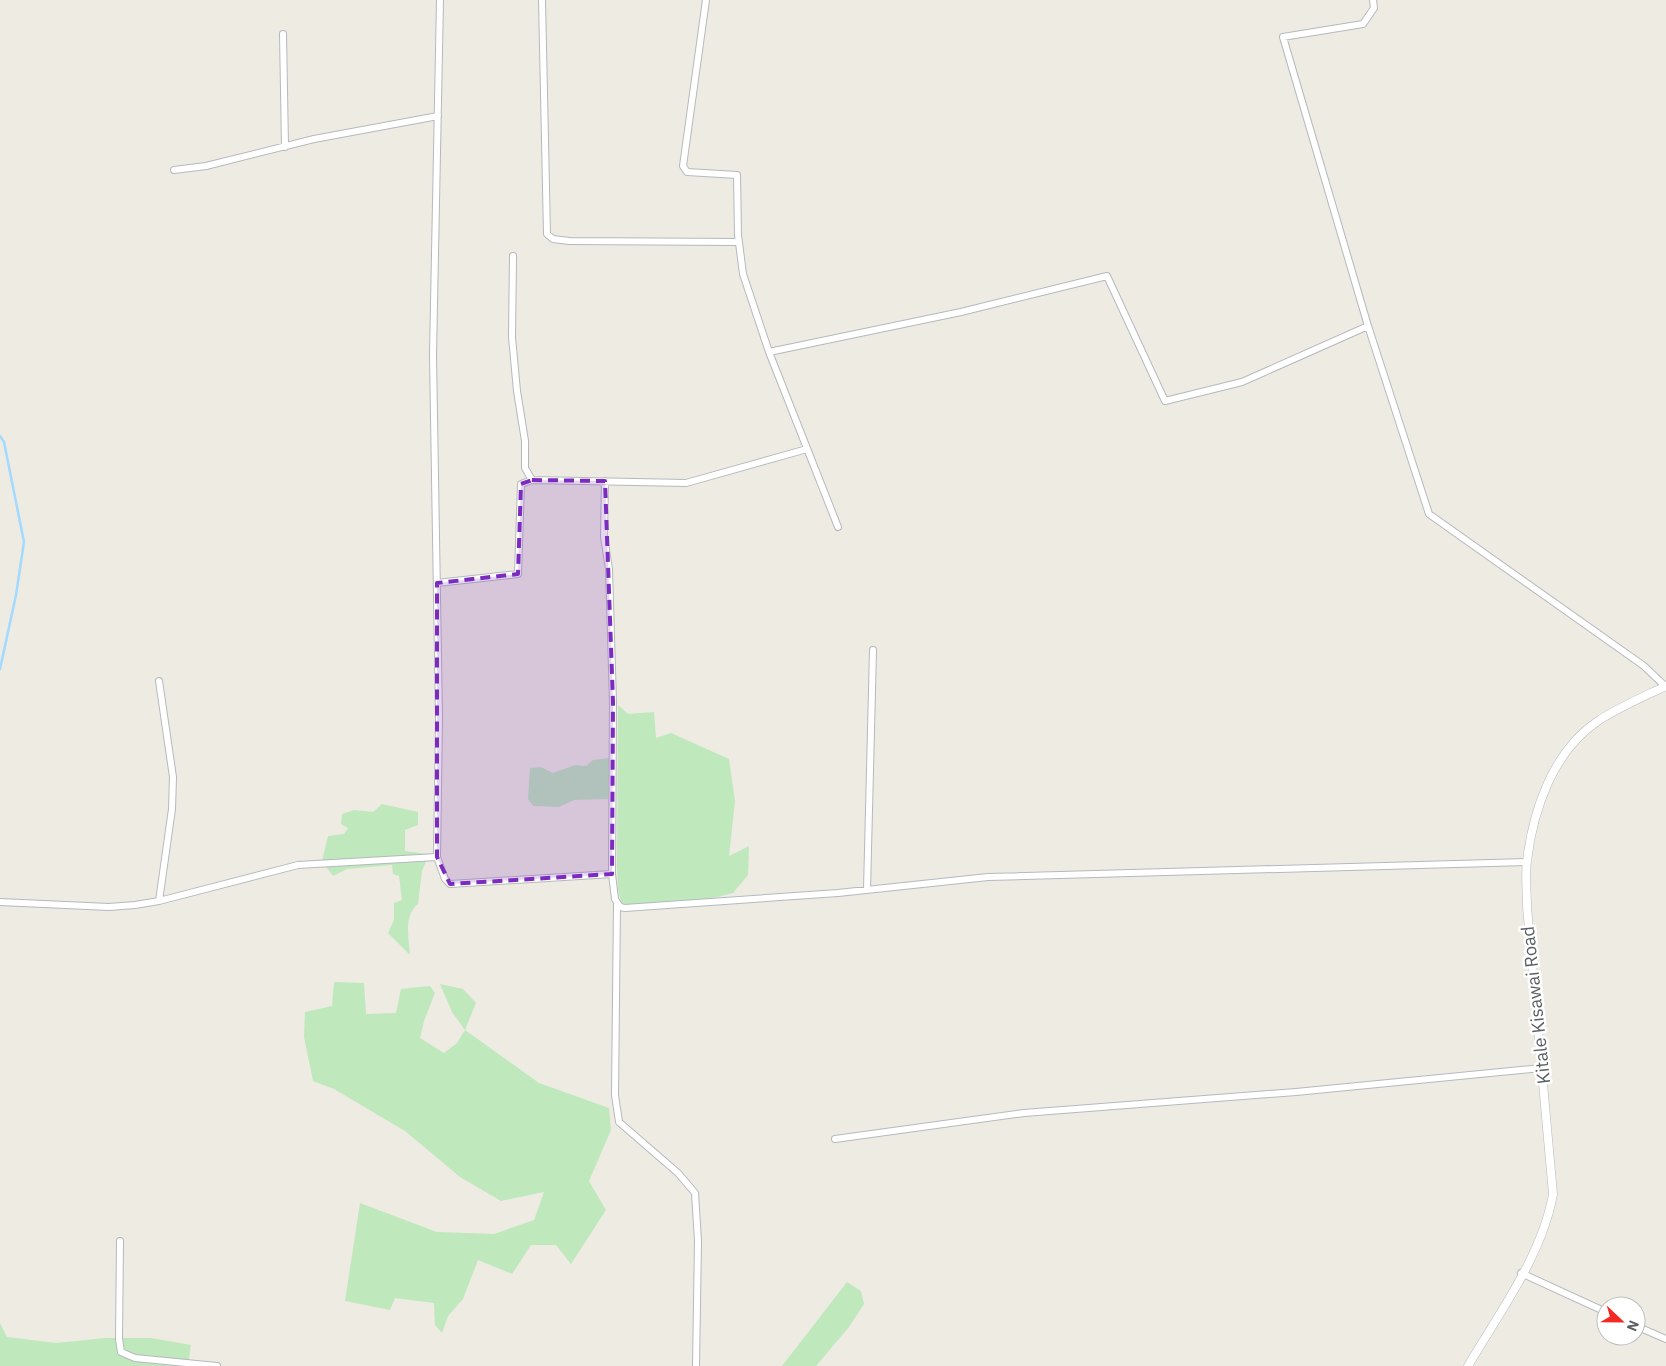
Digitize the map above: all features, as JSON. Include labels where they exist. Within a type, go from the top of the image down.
[{"type":"street","points":[[440,0],[433,355],[439,718],[437,857],[445,879],[450,884],[612,874]]},
{"type":"street","points":[[542,0],[547,234],[553,239],[569,240],[739,242]]},
{"type":"street","points":[[706,0],[683,166],[687,172],[736,175],[739,242],[743,274],[769,352],[838,527]]},
{"type":"street","points":[[1373,0],[1374,8],[1363,24],[1283,38],[1368,326],[1429,514],[1644,666],[1665,686]]},
{"type":"street","points":[[283,34],[285,147]]},
{"type":"street","points":[[174,170],[206,166],[314,139],[438,116]]},
{"type":"street","points":[[513,256],[512,337],[517,391],[525,441],[524,468],[532,480]]},
{"type":"street","points":[[769,352],[961,312],[1107,276],[1165,401],[1242,382],[1368,326]]},
{"type":"street","points":[[437,583],[518,574],[521,484],[532,480],[686,483],[807,449]]},
{"type":"street","points":[[605,481],[604,537],[609,569],[613,702],[612,874],[617,904],[614,1095],[619,1122],[678,1173],[695,1193],[698,1241],[696,1366]]},
{"type":"street","points":[[867,890],[873,650]]},
{"type":"street","points":[[159,901],[171,817],[173,777],[160,681]]},
{"type":"street","name":"Kitale Kisawai Road","points":[[1468,1366],[1522,1274],[1548,1215],[1553,1194],[1527,916],[1527,862],[1537,810],[1548,782],[1569,749],[1597,722],[1665,686]]},
{"type":"street","points":[[0,902],[109,907],[159,901],[298,865],[437,857]]},
{"type":"street","points":[[617,904],[625,908],[867,890],[988,876],[1527,862]]},
{"type":"street","points":[[835,1139],[1024,1113],[1296,1092],[1542,1068]]},
{"type":"street","points":[[120,1241],[119,1340],[121,1352],[135,1358],[217,1366]]},
{"type":"street","points":[[1522,1274],[1596,1307]]},
{"type":"street","points":[[1646,1330],[1666,1339]]},
{"type":"highlighted area","points":[[532,480],[605,481],[613,702],[612,874],[450,884],[437,857],[437,583],[518,574],[521,484]]},
{"type":"green space","points":[[618,705],[628,714],[654,712],[656,738],[671,733],[729,759],[735,801],[729,856],[749,846],[748,875],[733,893],[705,900],[622,905],[618,890],[617,867]]},
{"type":"green space","points":[[609,758],[608,799],[574,800],[559,807],[533,806],[528,799],[530,768],[541,767],[553,773],[575,765],[586,766],[593,760]]},
{"type":"green space","points":[[382,804],[418,812],[418,825],[405,830],[405,851],[429,854],[422,871],[418,904],[410,915],[408,935],[410,955],[388,933],[394,920],[394,903],[402,900],[399,876],[393,874],[392,865],[347,869],[333,876],[322,861],[328,836],[344,834],[348,828],[341,824],[342,814],[354,810],[373,812]]},
{"type":"green space","points":[[334,982],[364,983],[366,1014],[396,1013],[401,989],[430,986],[435,993],[424,1021],[420,1038],[444,1053],[457,1043],[465,1030],[539,1083],[609,1108],[611,1130],[589,1181],[606,1210],[571,1264],[556,1245],[531,1245],[512,1274],[478,1260],[463,1299],[448,1316],[442,1333],[435,1325],[434,1303],[395,1298],[390,1310],[345,1301],[360,1203],[437,1232],[494,1234],[534,1220],[544,1192],[501,1201],[460,1177],[405,1131],[334,1089],[313,1081],[304,1037],[305,1012],[332,1006]]},
{"type":"green space","points":[[440,984],[463,989],[476,1003],[465,1030],[452,1012]]},
{"type":"green space","points":[[847,1282],[861,1291],[864,1304],[849,1327],[816,1366],[782,1366]]},
{"type":"green space","points":[[0,1323],[7,1337],[56,1343],[105,1338],[151,1338],[191,1345],[188,1366],[0,1366]]},
{"type":"waterway","points":[[0,436],[4,442],[24,542],[16,595],[0,669]]}]
